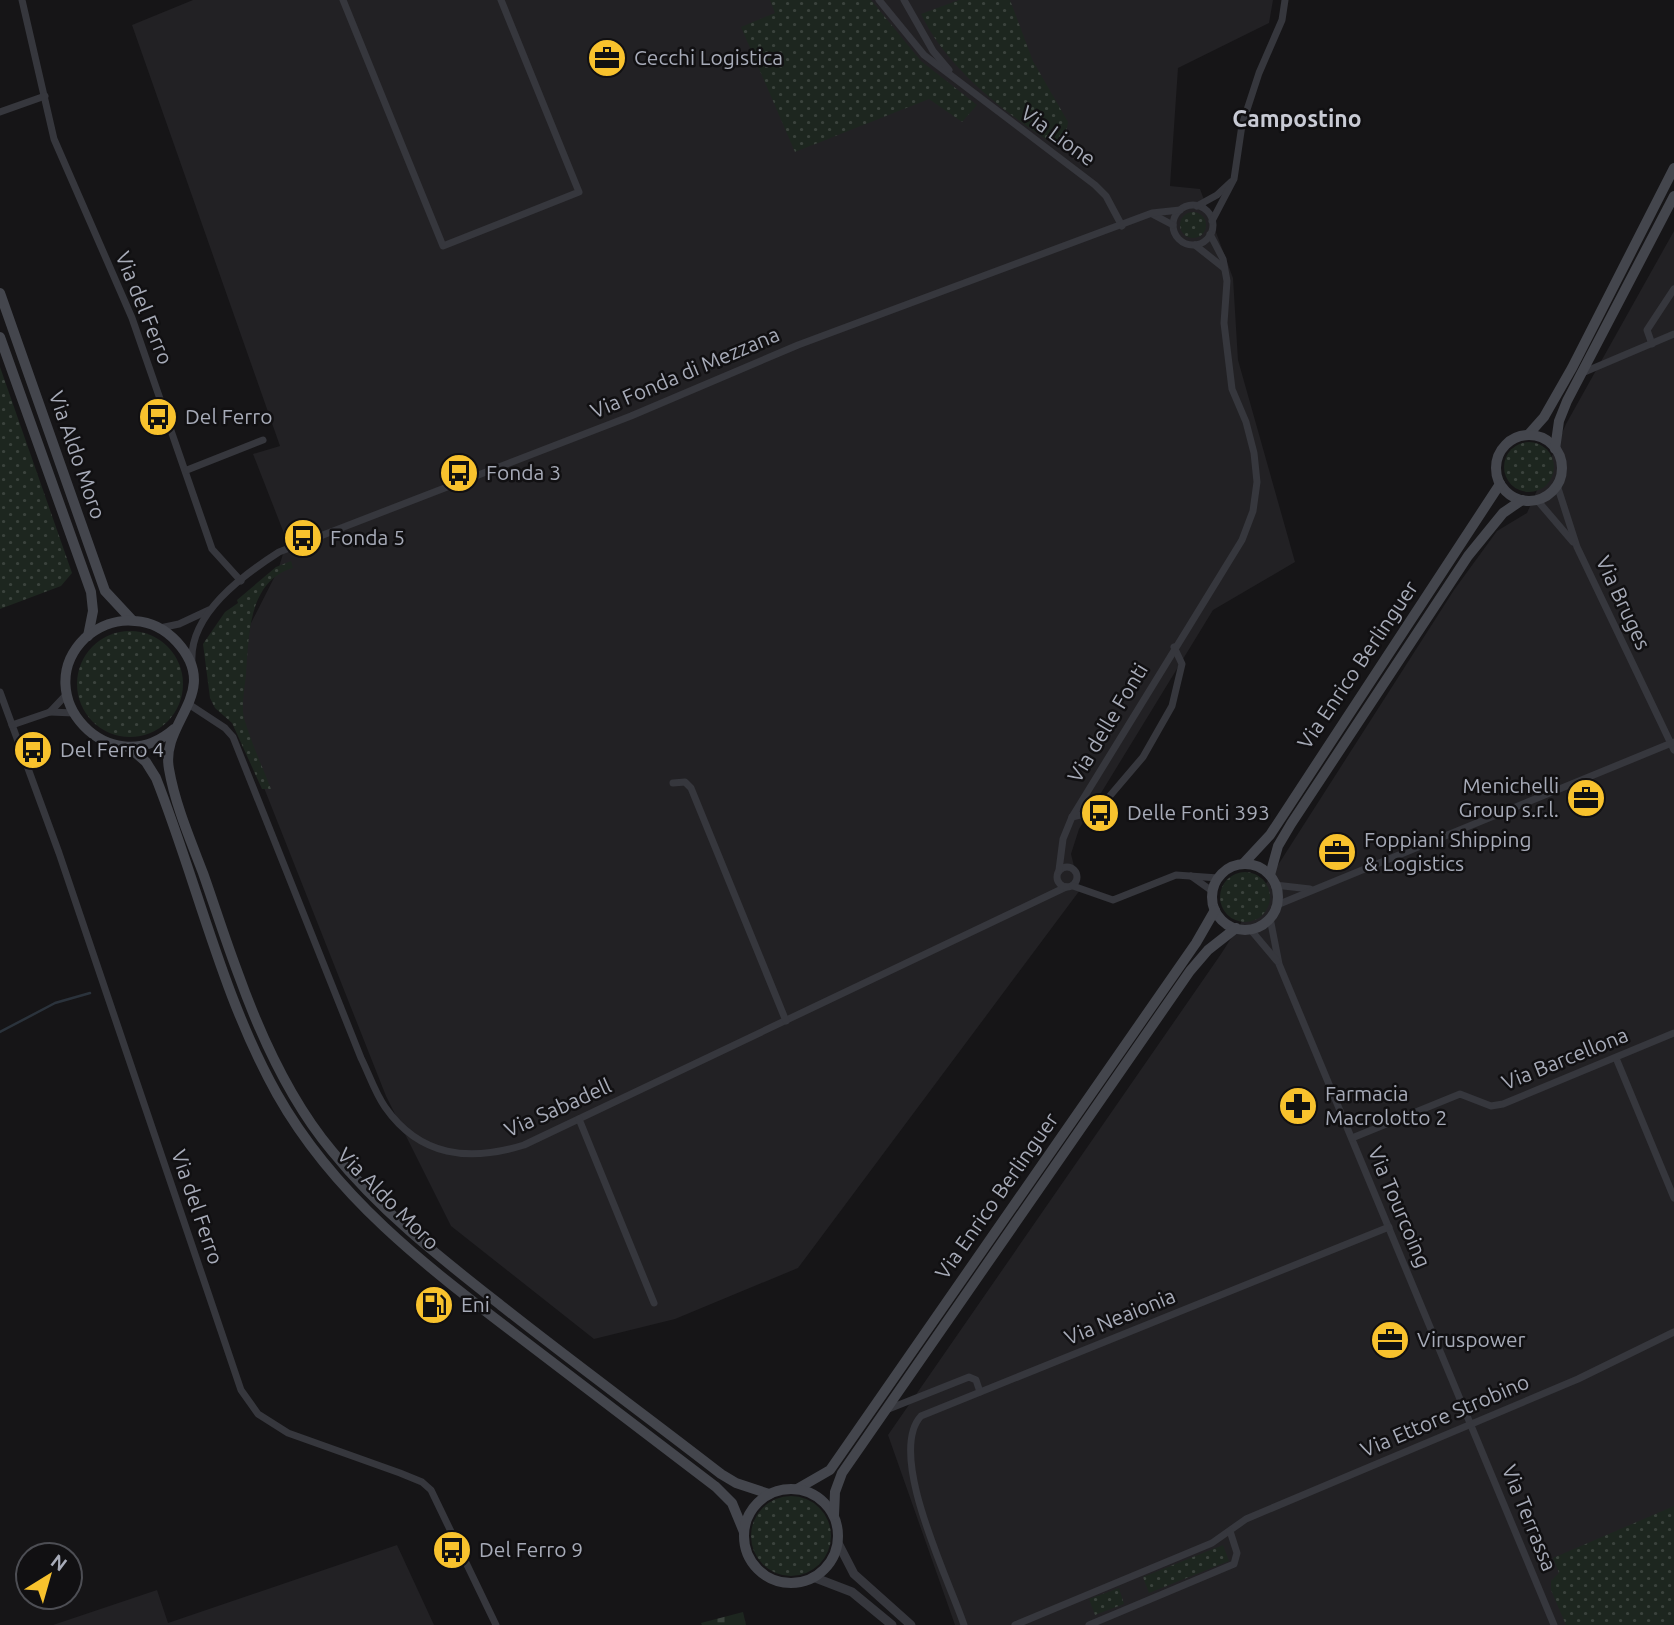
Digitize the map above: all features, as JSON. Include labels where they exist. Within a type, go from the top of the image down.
[{"type":"main road","points":[[1528,435],[1544,417],[1572,369],[1674,169]]},
{"type":"main road","points":[[1555,449],[1562,414],[1674,196]]},
{"type":"main road","name":"Via Aldo Moro","points":[[0,293],[105,591],[132,620]]},
{"type":"main road","name":"Via Aldo Moro","points":[[0,337],[91,592],[93,611],[88,636],[71,659],[67,694],[74,713],[94,736],[128,747],[146,762],[156,778],[253,1044],[277,1093],[321,1158],[354,1198],[425,1265],[716,1487],[732,1503],[744,1532]]},
{"type":"main road","points":[[1528,435],[1540,437],[1555,449],[1561,465],[1557,485],[1536,500],[1522,500],[1508,493],[1500,484],[1496,464],[1502,449],[1513,439],[1528,435]]},
{"type":"main road","name":"Via Enrico Berlinguer","points":[[1218,878],[1229,868],[1243,864],[1270,835],[1500,484]]},
{"type":"main road","name":"Via Enrico Berlinguer","points":[[1277,905],[1273,880],[1278,846],[1291,824],[1468,556],[1503,513],[1522,500]]},
{"type":"main road","points":[[88,636],[105,625],[132,620],[160,628],[181,647],[192,673],[190,705]]},
{"type":"main road","name":"Via Aldo Moro","points":[[128,747],[151,744],[174,729],[190,705]]},
{"type":"main road","name":"Via Aldo Moro","points":[[174,729],[168,768],[239,976],[264,1039],[289,1086],[330,1149],[386,1212],[434,1255],[721,1474],[736,1483],[769,1494]]},
{"type":"main road","points":[[1243,864],[1258,867],[1273,880]]},
{"type":"main road","points":[[1218,878],[1212,891],[1214,910],[1223,922],[1236,928],[1250,929],[1270,918],[1277,905]]},
{"type":"main road","name":"Via Enrico Berlinguer","points":[[797,1489],[818,1480],[830,1470],[1196,943],[1214,910]]},
{"type":"main road","name":"Via Enrico Berlinguer","points":[[834,1515],[837,1481],[885,1410],[1190,971],[1208,950],[1236,928]]},
{"type":"main road","points":[[797,1489],[819,1497],[834,1515],[838,1543],[828,1565],[813,1577],[789,1583],[765,1575],[749,1556],[744,1532],[752,1510],[769,1494],[797,1489]]},
{"type":"street","name":"Via del Ferro","points":[[22,0],[54,139],[129,311],[187,470],[212,549],[241,581]]},
{"type":"street","points":[[343,0],[443,246],[579,192],[501,0]]},
{"type":"street","name":"Via Lione","points":[[879,0],[924,55],[1095,185],[1106,196],[1122,226]]},
{"type":"street","name":"Via Lione","points":[[904,0],[933,51],[962,83]]},
{"type":"street","points":[[1195,244],[1210,234],[1212,221],[1234,179],[1242,125],[1259,73],[1282,20],[1285,0]]},
{"type":"street","points":[[0,112],[45,96]]},
{"type":"street","points":[[1173,225],[1181,209],[1197,206],[1217,195],[1234,179]]},
{"type":"street","points":[[1197,206],[1207,211],[1212,221]]},
{"type":"street","name":"Via Fonda di Mezzana","points":[[241,581],[279,552],[631,416],[798,345],[1152,213],[1181,209]]},
{"type":"street","points":[[1152,213],[1173,225],[1180,240],[1195,244],[1225,268]]},
{"type":"street","name":"Via delle Fonti","points":[[1059,870],[1063,839],[1072,817],[1242,540],[1253,511],[1256,482],[1254,453],[1246,422],[1232,389],[1227,360],[1225,268],[1210,234]]},
{"type":"street","points":[[1652,344],[1647,330],[1674,289]]},
{"type":"street","points":[[1581,374],[1674,334]]},
{"type":"street","points":[[187,470],[263,440]]},
{"type":"street","name":"Via Bruges","points":[[1557,485],[1577,547],[1673,745]]},
{"type":"street","name":"Via Bruges","points":[[1536,500],[1577,547]]},
{"type":"street","points":[[192,673],[191,652],[196,634],[212,608],[241,581]]},
{"type":"street","points":[[160,628],[178,624],[212,608]]},
{"type":"street","name":"Via delle Fonti","points":[[1072,817],[1097,811],[1143,757],[1172,706],[1182,664],[1174,647]]},
{"type":"street","name":"Via del Ferro","points":[[0,692],[241,1390],[258,1414],[288,1433],[422,1482],[430,1490],[495,1625]]},
{"type":"street","points":[[50,712],[67,694]]},
{"type":"street","name":"Via Sabadell","points":[[190,705],[225,728],[233,737],[361,1058],[383,1105],[398,1124],[419,1139],[441,1150],[463,1155],[493,1155],[524,1145],[1069,887]]},
{"type":"street","points":[[12,725],[50,712],[74,713]]},
{"type":"street","points":[[1277,905],[1673,745]]},
{"type":"street","points":[[673,783],[685,782],[691,788],[786,1021]]},
{"type":"street","points":[[1062,856],[1068,867]]},
{"type":"street","points":[[1046,896],[1057,880],[1059,870],[1068,867],[1074,869],[1077,878],[1095,893]]},
{"type":"street","points":[[1057,880],[1069,887],[1117,900],[1171,876],[1218,878]]},
{"type":"street","points":[[1190,876],[1212,891]]},
{"type":"street","points":[[1069,887],[1077,878]]},
{"type":"street","points":[[1273,880],[1311,889]]},
{"type":"street","name":"Via Tourcoing","points":[[1270,918],[1279,964],[1471,1424]]},
{"type":"street","name":"Via Tourcoing","points":[[1250,929],[1279,964]]},
{"type":"street","name":"Via Barcellona","points":[[1352,1138],[1454,1096],[1466,1095],[1498,1106],[1674,1033]]},
{"type":"street","points":[[1616,1058],[1674,1198]]},
{"type":"street","points":[[579,1119],[654,1303]]},
{"type":"street","name":"Via Neaionia","points":[[964,1625],[923,1514],[913,1475],[909,1438],[921,1416],[1389,1227]]},
{"type":"street","name":"Via Ettore Strobino","points":[[1015,1625],[1212,1544],[1246,1519],[1585,1376],[1674,1332]]},
{"type":"street","points":[[885,1410],[969,1377],[976,1380],[980,1392]]},
{"type":"street","name":"Via Terrassa","points":[[1471,1424],[1554,1625]]},
{"type":"street","points":[[1089,1625],[1234,1564],[1237,1553],[1230,1531]]},
{"type":"street","points":[[838,1543],[855,1574],[911,1625]]},
{"type":"street","points":[[813,1577],[852,1592],[892,1625]]},
{"type":"shaded area","points":[[193,0],[1273,0],[1269,23],[1178,68],[1170,186],[1200,189],[1233,278],[1238,360],[1295,562],[1213,610],[1079,829],[1071,854],[1080,890],[798,1268],[675,1319],[594,1339],[451,1226],[386,1096],[238,722],[250,625],[278,570],[287,541],[253,454],[280,446],[132,25]]},
{"type":"shaded area","points":[[1674,231],[1674,1625],[955,1625],[888,1435],[1221,954],[1454,590],[1497,531],[1527,513],[1566,424]]},
{"type":"shaded area","points":[[397,1545],[434,1625],[53,1625],[157,1590],[168,1623]]},
{"type":"green space","points":[[770,0],[871,0],[921,61],[977,105],[962,122],[929,99],[795,152],[741,27],[775,13]]},
{"type":"green space","points":[[959,0],[1010,0],[1033,61],[1068,122],[1063,150],[1002,108],[964,74],[933,35],[921,14]]},
{"type":"green space","points":[[1193,212],[1202,216],[1206,225],[1202,234],[1193,238],[1184,234],[1180,225],[1184,216]]},
{"type":"green space","points":[[0,367],[72,573],[61,586],[0,609]]},
{"type":"green space","points":[[1529,442],[1547,449],[1554,467],[1547,485],[1529,492],[1511,485],[1504,467],[1511,449]]},
{"type":"green space","points":[[291,561],[293,568],[278,575],[259,597],[250,627],[243,713],[271,789],[262,789],[232,723],[215,708],[210,698],[203,644],[225,612],[238,603],[237,600],[276,567]]},
{"type":"green space","points":[[130,631],[150,635],[168,646],[179,664],[183,684],[179,704],[168,722],[150,733],[130,737],[110,733],[92,722],[81,704],[77,684],[81,664],[92,646],[110,635]]},
{"type":"green space","points":[[1245,872],[1263,879],[1270,897],[1263,915],[1245,922],[1227,915],[1220,897],[1227,879]]},
{"type":"green space","points":[[783,1496],[799,1496],[820,1507],[831,1528],[831,1544],[820,1565],[799,1576],[783,1576],[769,1570],[757,1558],[751,1544],[751,1528],[757,1514],[769,1502]]},
{"type":"green space","points":[[1674,1506],[1674,1625],[1566,1625],[1551,1590],[1551,1581],[1559,1573],[1553,1558]]},
{"type":"green space","points":[[1223,1545],[1229,1561],[1149,1593],[1143,1577]]},
{"type":"green space","points":[[1119,1588],[1124,1604],[1095,1615],[1089,1599]]},
{"type":"green space","points":[[743,1612],[746,1625],[701,1623]]},
{"type":"waterway","points":[[0,1032],[55,1003],[90,993]]},
{"type":"place","name":"Cecchi Logistica","points":[[607,58]]},
{"type":"place","name":"Del Ferro","points":[[158,417]]},
{"type":"place","name":"Fonda 3","points":[[459,473]]},
{"type":"place","name":"Fonda 5","points":[[303,538]]},
{"type":"place","name":"Del Ferro 4","points":[[33,750]]},
{"type":"place","name":"Menichelli Group s.r.l.","points":[[1586,798]]},
{"type":"place","name":"Delle Fonti 393","points":[[1100,813]]},
{"type":"place","name":"Foppiani Shipping & Logistics","points":[[1337,852]]},
{"type":"place","name":"Farmacia Macrolotto 2","points":[[1298,1106]]},
{"type":"place","name":"Eni","points":[[434,1305]]},
{"type":"place","name":"Viruspower","points":[[1390,1340]]},
{"type":"place","name":"Del Ferro 9","points":[[452,1550]]},
{"type":"district","name":"Campostino","points":[[1297,119]]}]
